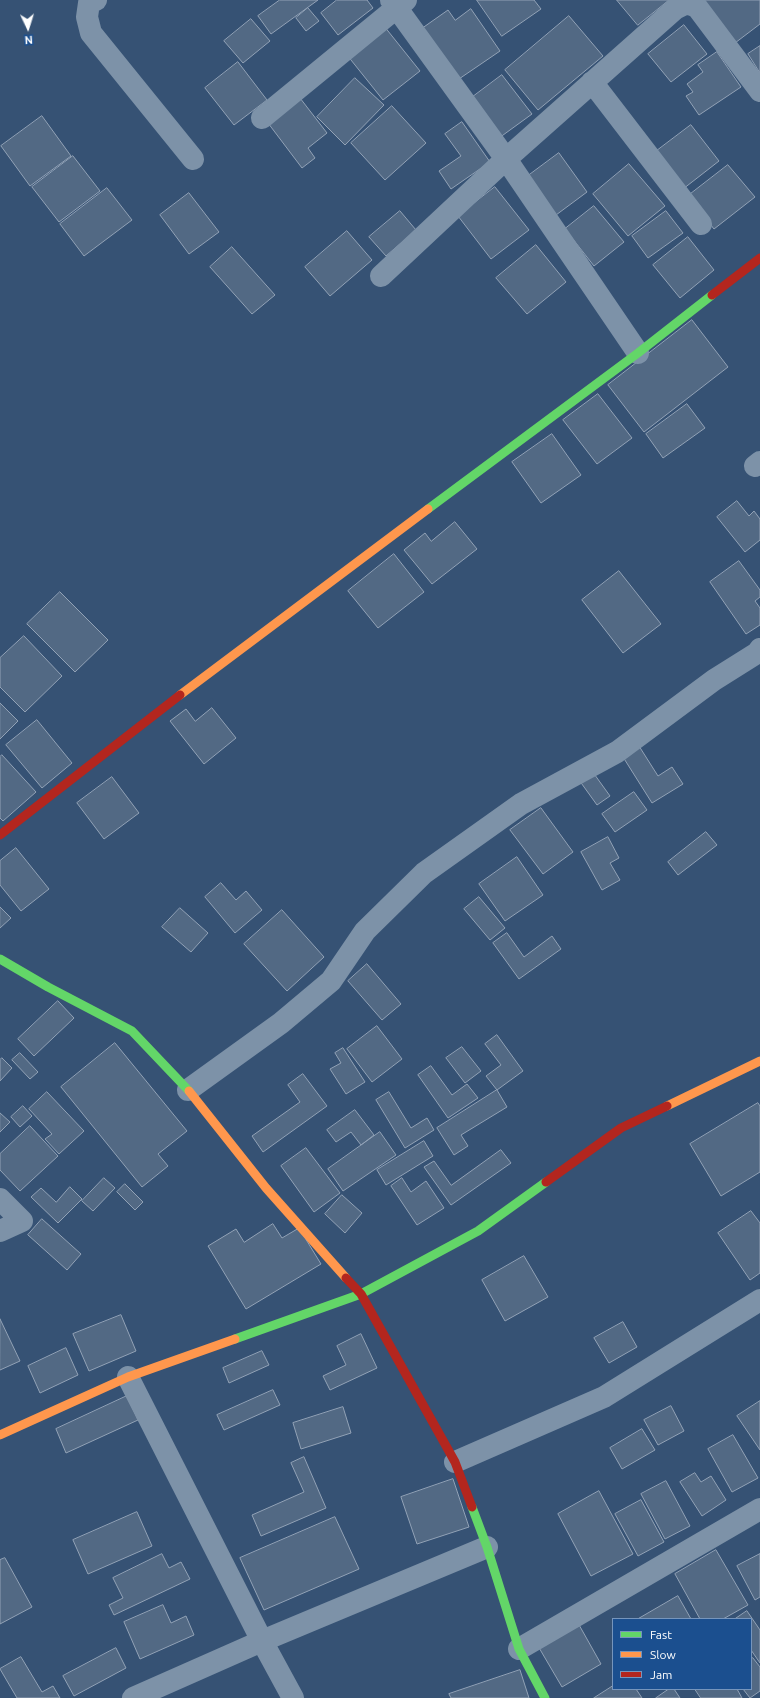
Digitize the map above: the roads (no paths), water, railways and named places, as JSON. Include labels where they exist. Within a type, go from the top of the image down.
[{"type":"street","points":[[96,0],[89,3],[87,17],[91,33],[193,159]]},
{"type":"street","points":[[381,276],[506,159],[592,82],[675,8],[689,1],[697,6],[760,91]]},
{"type":"street","points":[[262,118],[398,3],[638,353]]},
{"type":"street","points":[[592,82],[701,224]]},
{"type":"street","points":[[0,835],[226,660],[638,353],[760,258]]},
{"type":"street","points":[[188,1090],[281,1023],[332,981],[366,931],[424,873],[521,804],[617,752],[714,680],[757,654],[760,649]]},
{"type":"street","points":[[0,959],[132,1031],[188,1090],[266,1188],[361,1294],[455,1462],[487,1547],[519,1649],[545,1698]]},
{"type":"street","points":[[0,1435],[128,1377],[361,1294],[478,1231],[621,1128],[760,1061]]},
{"type":"street","points":[[0,1199],[22,1222],[0,1231]]},
{"type":"street","points":[[455,1462],[604,1397],[760,1300]]},
{"type":"street","points":[[128,1377],[262,1641],[293,1698]]},
{"type":"street","points":[[519,1649],[760,1510]]},
{"type":"street","points":[[133,1698],[262,1641],[487,1547]]}]
